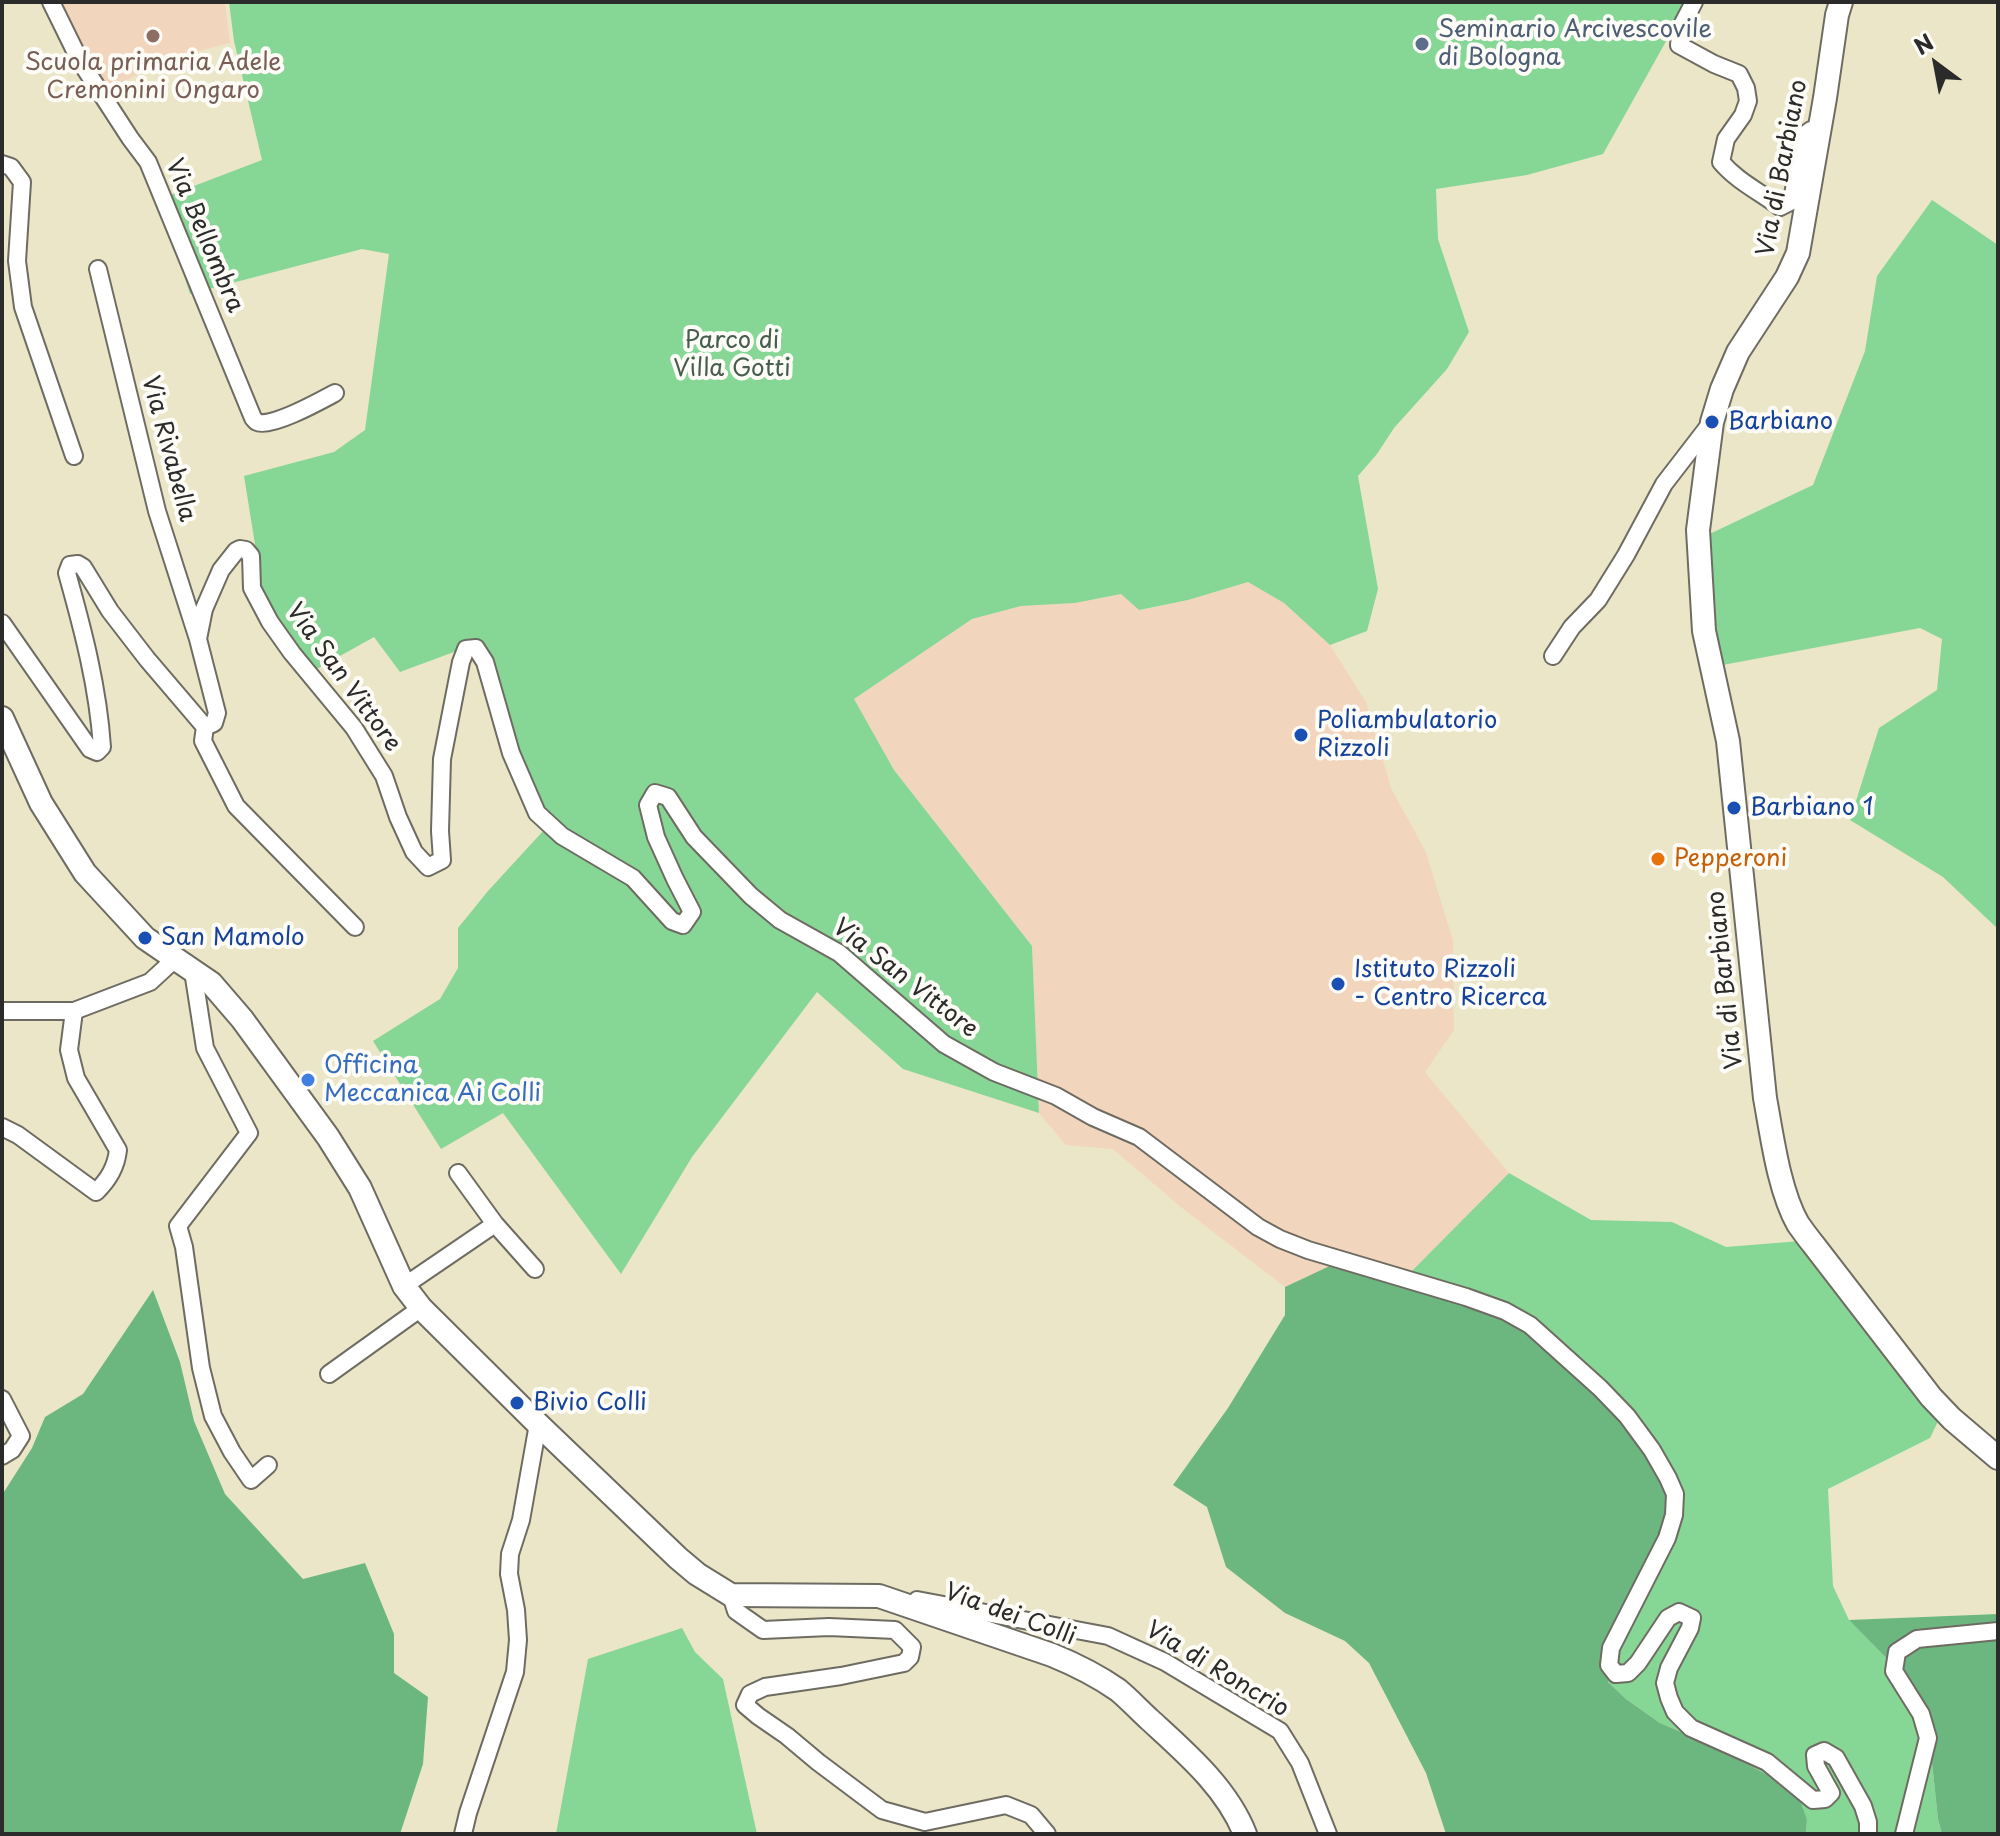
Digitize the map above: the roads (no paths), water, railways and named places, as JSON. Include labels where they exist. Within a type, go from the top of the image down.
[{"type":"main road","name":"Via di Barbiano","points":[[1841,2],[1798,253],[1787,277],[1738,352],[1712,422],[1698,530],[1704,631],[1728,741],[1765,1098],[1783,1182],[1797,1223],[1931,1397],[1998,1458]]},
{"type":"main road","points":[[2,718],[41,803],[85,873],[145,938],[211,983],[242,1019],[328,1137],[360,1188],[404,1286],[421,1308],[687,1566],[731,1595]]},
{"type":"main road","name":"Via dei Colli","points":[[731,1595],[879,1596],[1073,1664],[1117,1690],[1172,1740],[1207,1776],[1239,1817],[1245,1834]]},
{"type":"street","name":"Via Bellombra","points":[[51,2],[80,61],[148,162],[256,422],[277,420],[335,393]]},
{"type":"street","points":[[1694,2],[1681,27],[1679,45],[1739,74],[1746,88],[1748,101],[1743,115],[1726,139],[1721,162],[1732,175],[1780,207],[1792,201],[1803,136],[1820,128]]},
{"type":"street","points":[[2,164],[11,167],[22,182],[17,261],[23,307],[74,456]]},
{"type":"street","name":"Via Rivabella","points":[[98,269],[157,511],[198,639]]},
{"type":"street","name":"Via di Barbiano","points":[[1553,656],[1572,627],[1598,600],[1664,484],[1712,422]]},
{"type":"street","name":"Via San Vittore","points":[[205,727],[214,723],[217,713],[198,639],[204,609],[221,570],[236,551],[246,550],[251,556],[252,588],[270,622],[354,728],[384,776],[414,852],[428,867],[442,860],[442,759],[461,662],[466,649],[476,648],[485,662],[511,753],[537,813],[562,836],[633,878],[672,921],[683,925],[692,912],[656,837],[648,805],[655,793],[668,797],[694,837],[751,896],[780,920],[839,953],[944,1044],[994,1072],[1056,1096],[1093,1117],[1139,1137],[1258,1227],[1280,1239],[1466,1297],[1505,1311],[1530,1325],[1627,1416],[1652,1450],[1675,1494],[1674,1515],[1667,1538],[1611,1648],[1609,1665],[1616,1674],[1628,1673],[1668,1618],[1679,1612],[1692,1618],[1665,1683],[1675,1712],[1691,1728],[1767,1762],[1813,1800],[1825,1799],[1831,1793],[1816,1766],[1815,1755],[1824,1751],[1836,1758],[1863,1806],[1868,1834]]},
{"type":"street","name":"Via San Vittore","points":[[2,623],[90,749],[97,752],[102,747],[100,716],[87,644],[67,573],[68,567],[73,564],[81,565],[110,611],[205,727],[203,741],[236,806],[355,927]]},
{"type":"street","points":[[2,1011],[74,1011],[150,982],[184,965],[205,1048],[249,1133],[178,1226],[184,1247],[201,1368],[213,1416],[251,1480],[268,1465]]},
{"type":"street","points":[[2,1127],[18,1135],[96,1192],[106,1182],[114,1169],[118,1150],[76,1078],[69,1050],[74,1011]]},
{"type":"street","points":[[458,1173],[495,1224],[535,1269]]},
{"type":"street","points":[[404,1286],[495,1224]]},
{"type":"street","points":[[329,1374],[421,1308]]},
{"type":"street","points":[[2,1399],[21,1436],[12,1450],[2,1456]]},
{"type":"street","points":[[463,1834],[515,1672],[517,1625],[509,1574],[510,1554],[521,1520],[538,1424]]},
{"type":"street","points":[[731,1595],[736,1611],[763,1630],[829,1627],[895,1630],[912,1647],[910,1657],[904,1663],[828,1679],[765,1687],[750,1694],[745,1705],[818,1762],[882,1810],[925,1822],[1006,1805],[1031,1815],[1047,1834]]},
{"type":"street","name":"Via di Roncrio","points":[[879,1596],[902,1597],[1108,1636],[1165,1662],[1280,1731],[1300,1763],[1328,1834]]},
{"type":"street","points":[[1904,1834],[1928,1738],[1921,1714],[1894,1671],[1897,1652],[1917,1639],[1998,1631]]},
{"type":"place","name":"Scuola primaria Adele Cremonini Ongaro","points":[[153,36]]},
{"type":"place","name":"Seminario Arcivescovile di Bologna","points":[[1422,44]]},
{"type":"place","name":"Barbiano","points":[[1712,422]]},
{"type":"place","name":"Poliambulatorio Rizzoli","points":[[1301,735]]},
{"type":"place","name":"Barbiano 1","points":[[1734,808]]},
{"type":"place","name":"Pepperoni","points":[[1658,859]]},
{"type":"place","name":"San Mamolo","points":[[145,938]]},
{"type":"place","name":"Istituto Rizzoli - Centro Ricerca","points":[[1338,984]]},
{"type":"place","name":"Officina Meccanica Ai Colli","points":[[308,1080]]},
{"type":"place","name":"Bivio Colli","points":[[517,1403]]},
{"type":"park label","name":"Parco di Villa Gotti","points":[[732,355]]}]
